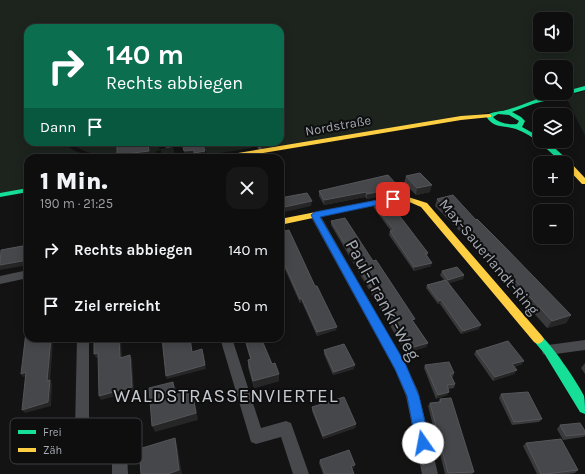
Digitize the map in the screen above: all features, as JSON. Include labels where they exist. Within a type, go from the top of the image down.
[{"type":"street","name":"Nordstraße","points":[[490,118],[495,112],[506,112],[585,88]]},
{"type":"street","points":[[518,122],[522,107]]},
{"type":"street","points":[[506,112],[533,134]]},
{"type":"street","name":"Nordstraße","points":[[243,154],[461,118],[490,118],[505,126],[518,122]]},
{"type":"street","points":[[550,148],[558,156]]},
{"type":"street","points":[[573,170],[585,182]]},
{"type":"street","points":[[0,195],[24,191]]},
{"type":"street","name":"Max-Sauerlandt-Ring","points":[[284,221],[393,199],[408,199],[424,205],[548,350],[585,408]]},
{"type":"street","name":"Paul-Frankl-Weg","points":[[315,215],[400,367],[413,396],[430,474]]},
{"type":"street","points":[[0,280],[24,275]]},
{"type":"street","points":[[82,418],[83,342]]},
{"type":"street","points":[[227,342],[256,437],[286,428],[301,474]]},
{"type":"street","points":[[548,350],[585,345]]},
{"type":"street","points":[[120,464],[120,474]]},
{"type":"lane","points":[[259,146],[261,151]]},
{"type":"shaded area","points":[[0,0],[585,0],[585,87],[573,90],[573,60],[533,60],[533,100],[540,100],[510,109],[261,151],[259,146],[284,146],[284,24],[24,24],[24,146],[68,146],[76,151],[87,154],[24,154],[24,191],[0,195]]},
{"type":"shaded area","points":[[585,91],[585,136],[573,111],[573,108],[571,108],[567,100],[573,100],[573,95]]},
{"type":"shaded area","points":[[75,146],[118,146],[118,154],[94,154]]},
{"type":"shaded area","points":[[156,146],[160,149],[173,147],[175,154],[161,154],[161,150],[156,151],[156,154],[142,154],[141,149]]},
{"type":"shaded area","points":[[194,146],[251,146],[252,148],[213,154],[207,154],[205,149],[195,150]]},
{"type":"building","points":[[117,146],[148,146],[149,151],[117,154]]},
{"type":"building","points":[[183,146],[203,146],[205,151],[194,153],[194,150],[184,151]]},
{"type":"building","points":[[420,173],[432,185],[417,188],[406,176]]},
{"type":"building","points":[[388,175],[397,185],[380,189],[381,191],[367,194],[366,192],[324,200],[319,191]]},
{"type":"building","points":[[307,193],[312,201],[284,207],[284,197]]},
{"type":"building","points":[[453,195],[571,315],[552,321],[479,241],[437,199]]},
{"type":"building","points":[[389,202],[428,253],[425,253],[432,263],[414,267],[390,231],[394,230],[374,205]]},
{"type":"building","points":[[345,218],[373,261],[376,260],[415,319],[412,320],[428,343],[407,349],[331,221]]},
{"type":"building","points":[[289,230],[315,286],[317,286],[337,327],[317,332],[284,263],[284,231]]},
{"type":"building","points":[[24,246],[24,261],[0,265],[1,250]]},
{"type":"building","points":[[457,267],[464,275],[448,280],[442,271]]},
{"type":"building","points":[[446,280],[481,325],[463,331],[441,300],[439,301],[427,285]]},
{"type":"building","points":[[508,341],[524,361],[512,364],[517,370],[495,377],[476,351]]},
{"type":"building","points":[[25,342],[51,342],[47,381],[50,380],[48,402],[22,410],[26,372],[21,374]]},
{"type":"building","points":[[94,342],[119,342],[120,358],[130,355],[132,387],[99,396],[98,353],[94,354]]},
{"type":"building","points":[[162,342],[191,342],[192,352],[202,349],[205,365],[166,376]]},
{"type":"building","points":[[246,342],[263,342],[272,364],[275,363],[279,374],[253,381],[248,360],[251,359]]},
{"type":"building","points":[[344,344],[355,365],[334,372],[324,350]]},
{"type":"building","points":[[449,362],[454,373],[450,374],[455,384],[447,385],[449,392],[438,395],[425,365]]},
{"type":"building","points":[[173,382],[175,394],[192,390],[196,413],[152,426],[149,388]]},
{"type":"building","points":[[528,392],[542,419],[514,422],[501,394]]},
{"type":"building","points":[[344,397],[356,424],[323,436],[312,407]]},
{"type":"building","points":[[451,398],[474,472],[448,473],[430,403],[441,402],[440,399]]},
{"type":"building","points":[[580,423],[585,431],[585,434],[566,436],[560,425]]},
{"type":"building","points":[[175,438],[179,470],[168,474],[141,474],[142,448]]},
{"type":"building","points":[[561,439],[578,470],[541,474],[526,443]]},
{"type":"building","points":[[349,450],[355,465],[351,466],[354,474],[325,474],[320,460]]},
{"type":"traffic: fast","points":[[506,112],[531,103],[585,88]]},
{"type":"traffic: fast","points":[[515,126],[520,125],[522,121],[515,115],[502,112],[489,116],[491,120],[497,124],[517,127],[533,136]]},
{"type":"traffic: fast","points":[[550,148],[559,156]]},
{"type":"traffic: fast","points":[[0,195],[24,191]]},
{"type":"traffic: fast","points":[[538,339],[548,350],[585,408]]},
{"type":"traffic: slow","points":[[244,154],[461,118],[489,116]]},
{"type":"traffic: slow","points":[[573,170],[585,182]]},
{"type":"traffic: slow","points":[[284,221],[393,199],[408,199],[424,205],[538,339]]},
{"type":"district","name":"WALDSTRASSENVIERTEL","points":[[226,395]]},
{"type":"route","points":[[393,199],[315,215],[400,367],[413,396],[423,443]]}]
